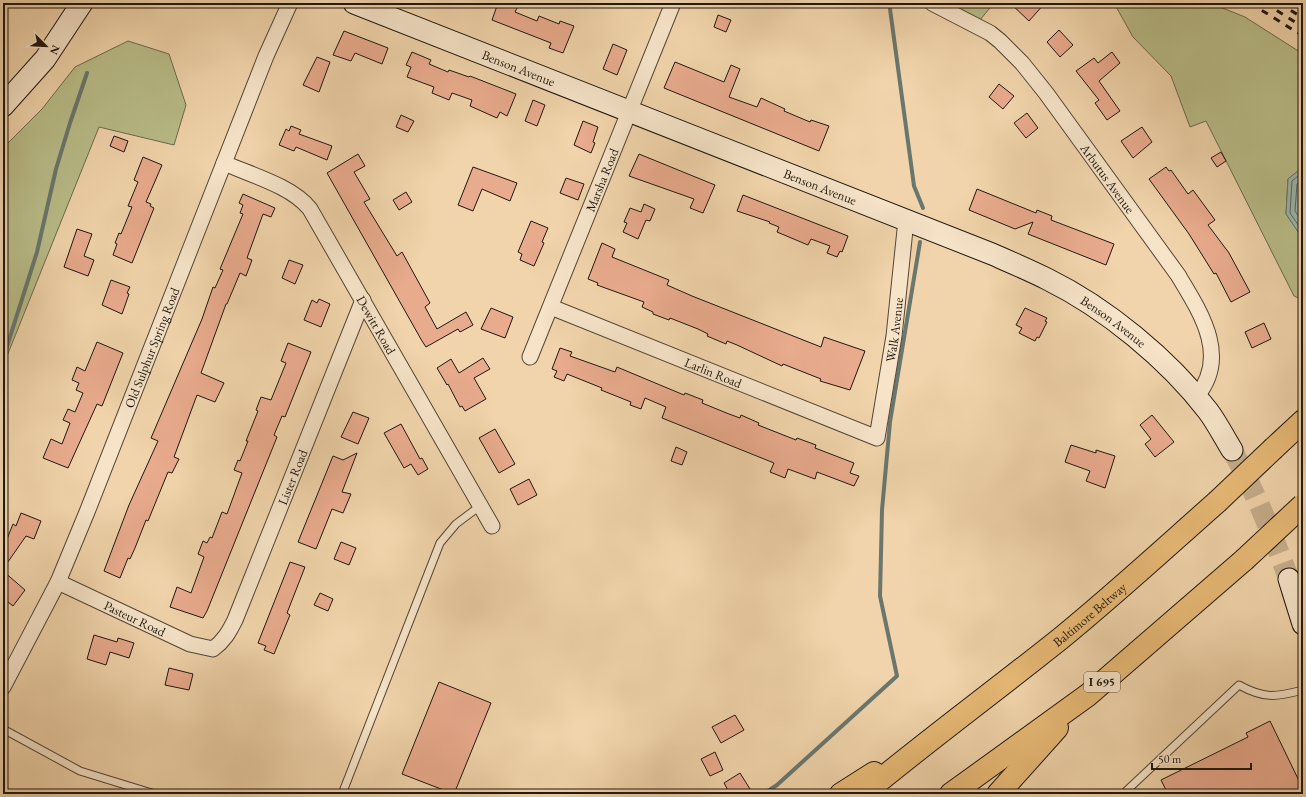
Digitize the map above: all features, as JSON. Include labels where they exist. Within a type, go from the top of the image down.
[{"type":"highway","name":"Baltimore Beltway","points":[[863,794],[930,739],[1059,639],[1138,573],[1303,421]]},
{"type":"highway","name":"I 695","points":[[951,794],[1088,695],[1244,560],[1303,505]]},
{"type":"highway","points":[[998,794],[1088,695]]},
{"type":"highway","points":[[841,794],[930,739]]},
{"type":"street","points":[[3,106],[45,59],[82,3]]},
{"type":"street","name":"Old Sulphur Spring Road","points":[[3,688],[58,582],[266,56],[290,3]]},
{"type":"street","name":"Benson Avenue","points":[[354,3],[992,254],[1041,276],[1092,306],[1125,330],[1157,357],[1209,412],[1232,450]]},
{"type":"street","name":"Marsha Road","points":[[530,357],[673,3]]},
{"type":"street","name":"Arbutus Avenue","points":[[932,3],[990,33],[1022,62],[1178,275],[1199,312],[1211,345],[1212,364],[1209,377],[1204,388],[1196,397]]},
{"type":"street","name":"Dewitt Road","points":[[224,163],[287,190],[305,202],[364,300],[492,526]]},
{"type":"street","name":"Walk Avenue","points":[[876,438],[894,336],[906,220]]},
{"type":"street","name":"Lister Road","points":[[213,649],[227,635],[235,620],[364,300]]},
{"type":"street","name":"Larlin Road","points":[[551,307],[876,438]]},
{"type":"street","points":[[1288,579],[1303,624]]},
{"type":"street","name":"Pasteur Road","points":[[58,582],[190,644],[213,649]]},
{"type":"lane","points":[[342,794],[440,543],[456,524],[480,506]]},
{"type":"lane","points":[[1123,794],[1239,685],[1253,693],[1268,697],[1303,690]]},
{"type":"lane","points":[[3,729],[80,771],[155,794]]},
{"type":"green space","points":[[947,3],[994,3],[980,20]]},
{"type":"green space","points":[[1114,3],[1210,3],[1245,17],[1303,54],[1303,167],[1288,179],[1286,214],[1303,239],[1303,300],[1294,296],[1206,121],[1190,127],[1171,76],[1133,37]]},
{"type":"green space","points":[[128,41],[169,54],[186,105],[174,145],[99,127],[3,366],[3,148],[42,109],[75,67]]},
{"type":"water","points":[[1303,167],[1303,239],[1286,214],[1288,179]]},
{"type":"building","points":[[498,3],[509,3],[518,6],[515,12],[537,21],[539,16],[559,24],[560,21],[574,26],[563,53],[549,48],[551,43],[492,20]]},
{"type":"building","points":[[1010,3],[1045,3],[1029,21]]},
{"type":"building","points":[[718,15],[731,20],[726,32],[714,27]]},
{"type":"building","points":[[1059,30],[1073,45],[1060,57],[1047,42]]},
{"type":"building","points":[[344,31],[388,48],[382,64],[355,53],[351,61],[333,55]]},
{"type":"building","points":[[613,44],[627,50],[617,75],[603,69]]},
{"type":"building","points":[[412,52],[431,60],[429,64],[448,72],[449,70],[469,77],[470,76],[516,94],[507,116],[500,112],[497,118],[470,106],[472,100],[452,93],[449,100],[432,93],[434,87],[407,77],[411,67],[406,65]]},
{"type":"building","points":[[1112,52],[1120,63],[1099,81],[1120,111],[1107,120],[1095,103],[1099,100],[1076,71],[1094,58],[1098,63]]},
{"type":"building","points":[[317,57],[330,62],[319,92],[303,85]]},
{"type":"building","points":[[675,62],[724,82],[731,65],[740,69],[729,97],[757,107],[761,98],[785,109],[784,111],[810,122],[811,120],[829,126],[819,151],[664,88]]},
{"type":"building","points":[[999,84],[1014,96],[1003,109],[989,97]]},
{"type":"building","points":[[533,100],[545,105],[537,126],[525,121]]},
{"type":"building","points":[[1027,113],[1038,128],[1026,138],[1014,123]]},
{"type":"building","points":[[401,115],[414,121],[408,132],[396,127]]},
{"type":"building","points":[[583,121],[598,127],[593,142],[595,143],[591,153],[574,145]]},
{"type":"building","points":[[291,126],[301,130],[299,134],[332,146],[327,160],[296,147],[294,151],[279,145],[286,129],[289,131]]},
{"type":"building","points":[[1142,127],[1152,142],[1133,158],[1121,141]]},
{"type":"building","points":[[114,136],[128,141],[124,152],[110,146]]},
{"type":"building","points":[[1221,152],[1226,161],[1217,167],[1211,158]]},
{"type":"building","points":[[358,154],[365,166],[354,172],[370,199],[364,202],[397,256],[402,252],[430,303],[425,307],[437,329],[466,312],[473,325],[460,332],[458,329],[426,347],[327,173]]},
{"type":"building","points":[[639,154],[715,185],[703,213],[690,208],[694,199],[629,176]]},
{"type":"building","points":[[143,157],[162,165],[146,202],[151,204],[150,206],[154,208],[132,263],[113,255],[117,244],[115,243],[119,233],[121,234],[132,207],[128,206],[138,182],[134,180]]},
{"type":"building","points":[[473,167],[517,183],[510,201],[482,189],[473,211],[458,205]]},
{"type":"building","points":[[1166,167],[1169,171],[1171,170],[1188,194],[1193,190],[1215,220],[1208,225],[1229,253],[1250,292],[1231,302],[1216,273],[1214,274],[1189,234],[1149,179]]},
{"type":"building","points":[[566,178],[584,184],[578,200],[560,193]]},
{"type":"building","points":[[977,189],[1036,213],[1037,210],[1052,216],[1051,220],[1114,244],[1106,265],[1028,234],[1033,222],[1015,229],[969,210]]},
{"type":"building","points":[[406,192],[412,202],[399,210],[393,200]]},
{"type":"building","points":[[243,194],[275,208],[271,217],[263,214],[247,258],[252,260],[246,276],[240,273],[226,304],[201,373],[224,383],[215,402],[197,395],[174,457],[179,459],[172,473],[168,472],[148,521],[146,520],[135,548],[130,559],[128,558],[120,578],[104,571],[129,505],[158,441],[151,438],[202,319],[213,287],[215,288],[223,270],[220,269],[243,214],[240,213],[243,205],[239,203]]},
{"type":"building","points":[[743,195],[848,236],[842,252],[840,251],[837,257],[827,253],[830,246],[811,239],[808,245],[777,232],[779,227],[769,223],[770,222],[737,211]]},
{"type":"building","points":[[644,204],[655,209],[650,221],[646,220],[638,239],[623,232],[627,223],[624,222],[630,208],[641,212]]},
{"type":"building","points":[[531,221],[548,228],[542,242],[544,243],[534,266],[520,260],[522,254],[518,252]]},
{"type":"building","points":[[77,229],[92,234],[84,256],[94,260],[88,276],[64,267]]},
{"type":"building","points":[[602,243],[615,249],[612,257],[669,280],[667,285],[692,296],[821,347],[824,337],[865,351],[850,390],[820,381],[821,379],[783,364],[782,366],[727,341],[726,344],[707,336],[708,334],[698,329],[670,318],[669,320],[653,314],[653,312],[642,307],[644,302],[597,285],[598,283],[588,279]]},
{"type":"building","points":[[289,260],[303,265],[295,284],[282,278]]},
{"type":"building","points":[[111,280],[130,287],[122,314],[102,305]]},
{"type":"building","points":[[319,299],[330,304],[321,327],[304,320],[312,300],[317,303]]},
{"type":"building","points":[[491,308],[513,317],[505,338],[481,329]]},
{"type":"building","points":[[1025,308],[1047,318],[1045,321],[1047,322],[1039,338],[1037,337],[1035,341],[1019,333],[1022,328],[1016,325]]},
{"type":"building","points":[[1264,323],[1271,339],[1252,348],[1245,332]]},
{"type":"building","points":[[97,342],[123,353],[102,406],[97,404],[68,468],[43,458],[51,439],[62,444],[70,423],[63,420],[68,409],[75,412],[83,393],[76,390],[79,383],[72,380],[77,367],[85,371]]},
{"type":"building","points":[[288,343],[311,352],[285,417],[282,416],[274,435],[277,437],[207,611],[203,618],[170,607],[177,587],[191,593],[204,557],[198,554],[203,541],[207,543],[210,537],[212,538],[222,512],[227,514],[242,473],[234,470],[238,460],[240,461],[248,441],[246,441],[258,411],[256,410],[261,397],[271,400],[286,363],[281,361]]},
{"type":"building","points":[[560,348],[572,352],[570,356],[615,372],[617,367],[684,395],[685,393],[703,400],[702,403],[729,414],[740,418],[741,415],[759,423],[758,425],[796,440],[797,438],[816,445],[815,448],[854,463],[850,473],[859,476],[854,486],[817,472],[815,479],[788,469],[785,478],[770,472],[774,463],[662,418],[666,407],[645,398],[641,409],[630,405],[631,402],[601,390],[602,388],[567,374],[564,381],[554,377],[557,371],[552,369]]},
{"type":"building","points":[[483,358],[490,369],[474,378],[486,399],[465,411],[462,406],[460,407],[448,384],[447,385],[437,368],[451,359],[459,373]]},
{"type":"building","points":[[353,412],[369,418],[358,444],[341,437]]},
{"type":"building","points":[[1152,415],[1174,442],[1155,457],[1145,444],[1151,439],[1140,425]]},
{"type":"building","points":[[401,424],[420,459],[422,458],[428,469],[418,475],[411,464],[404,468],[384,433]]},
{"type":"building","points":[[495,429],[515,464],[499,473],[479,438]]},
{"type":"building","points":[[1071,445],[1096,453],[1096,450],[1115,456],[1105,488],[1086,481],[1090,471],[1065,462]]},
{"type":"building","points":[[676,447],[687,452],[682,465],[671,461]]},
{"type":"building","points":[[357,453],[342,492],[351,494],[343,513],[332,509],[316,549],[298,542],[333,456],[343,460]]},
{"type":"building","points":[[529,479],[537,495],[518,505],[510,489]]},
{"type":"building","points":[[21,513],[41,521],[34,539],[26,536],[3,569],[3,537],[7,539],[13,524],[16,526]]},
{"type":"building","points":[[341,542],[356,548],[349,565],[334,559]]},
{"type":"building","points":[[290,562],[305,567],[287,613],[290,615],[274,654],[264,650],[266,646],[258,643]]},
{"type":"building","points":[[3,571],[25,590],[13,606],[3,598]]},
{"type":"building","points":[[320,593],[333,599],[328,611],[314,605]]},
{"type":"building","points":[[94,635],[117,642],[118,638],[134,643],[129,658],[110,652],[106,665],[87,659]]},
{"type":"building","points":[[169,668],[193,674],[189,690],[165,685]]},
{"type":"building","points":[[439,682],[491,703],[454,794],[402,774]]},
{"type":"building","points":[[735,715],[744,730],[721,743],[712,727]]},
{"type":"building","points":[[1270,721],[1303,789],[1303,794],[1168,794],[1161,780],[1248,737],[1246,733]]},
{"type":"building","points":[[715,752],[723,770],[710,776],[701,759]]},
{"type":"building","points":[[740,773],[750,789],[742,794],[730,794],[724,783]]},
{"type":"waterway","points":[[890,9],[914,186],[923,208]]},
{"type":"waterway","points":[[3,359],[37,252],[56,169],[87,73]]},
{"type":"waterway","points":[[763,794],[777,785],[897,676],[880,596],[882,510],[890,422],[920,242]]},
{"type":"tunnel","points":[[1232,450],[1263,513],[1289,579]]},
{"type":"railway","points":[[1250,3],[1303,36]]},
{"type":"railway","points":[[1265,3],[1303,27]]},
{"type":"railway","points":[[1279,3],[1303,18]]},
{"type":"railway","points":[[1294,3],[1303,9]]}]
